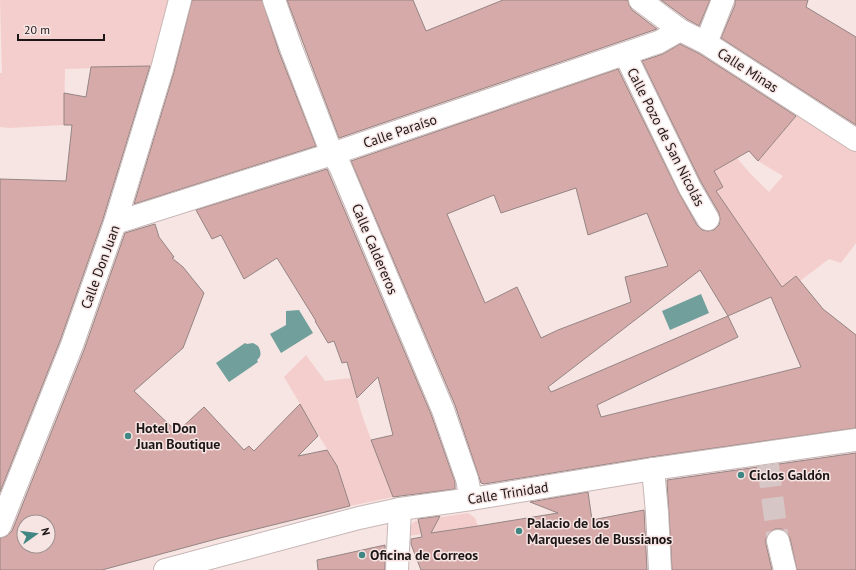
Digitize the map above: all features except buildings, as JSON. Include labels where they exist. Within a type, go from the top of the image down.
[{"type":"street","name":"Calle Don Juan","points":[[0,526],[72,345],[116,223],[162,69],[180,0]]},
{"type":"street","name":"Calle Caldereros","points":[[274,0],[332,154],[340,166],[443,410],[468,479],[471,499]]},
{"type":"street","name":"Calle Minas","points":[[640,0],[680,30],[706,43],[856,140]]},
{"type":"street","points":[[706,43],[723,0]]},
{"type":"street","name":"Calle Paraíso","points":[[116,223],[332,154],[625,54],[659,42],[680,30]]},
{"type":"street","name":"Calle Pozo de San Nicolás","points":[[625,54],[690,188],[708,219]]},
{"type":"street","name":"Calle Trinidad","points":[[165,570],[359,518],[400,509],[471,499],[653,469],[767,459],[856,440]]},
{"type":"street","points":[[653,469],[660,570]]},
{"type":"street","points":[[397,570],[400,509]]},
{"type":"street","points":[[778,541],[785,570]]},
{"type":"shaded area","points":[[0,0],[172,0],[156,66],[65,69],[64,125],[9,128],[0,127],[0,73],[2,73]]},
{"type":"shaded area","points":[[799,113],[856,149],[856,243],[841,263],[829,259],[800,281],[796,277],[782,287],[716,191],[723,186],[714,171],[737,158],[769,192],[783,176],[758,161]]},
{"type":"shaded area","points":[[306,355],[325,381],[351,378],[364,421],[393,497],[350,506],[337,466],[284,377]]},
{"type":"shaded area","points":[[468,513],[475,518],[478,526],[409,536],[409,527],[415,521]]},
{"type":"water","points":[[701,294],[709,313],[670,330],[662,311]]},
{"type":"water","points":[[299,310],[313,333],[281,353],[270,334],[286,325],[286,311]]},
{"type":"water","points":[[245,343],[253,343],[258,346],[260,350],[260,357],[257,360],[258,362],[229,382],[216,363]]},
{"type":"tunnel","points":[[768,465],[778,541]]},
{"type":"place","name":"Hotel Don Juan Boutique","points":[[128,436]]},
{"type":"place","name":"Ciclos Galdón","points":[[741,475]]},
{"type":"place","name":"Palacio de los Marqueses de Bussianos","points":[[519,531]]},
{"type":"place","name":"Oficina de Correos","points":[[362,555]]}]
